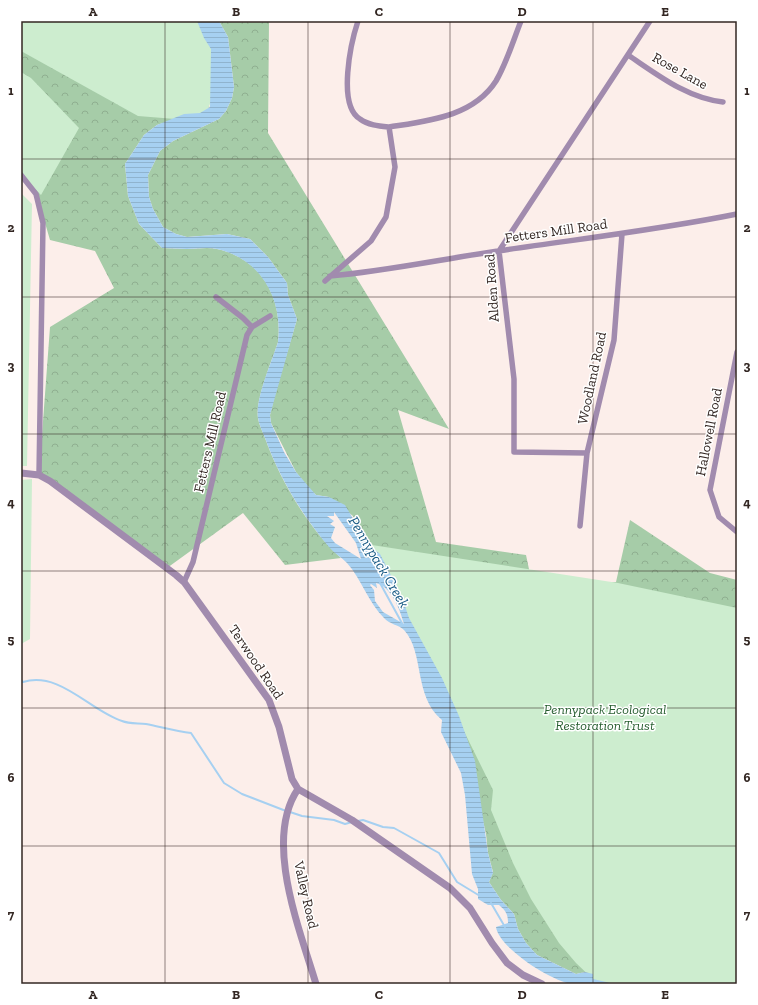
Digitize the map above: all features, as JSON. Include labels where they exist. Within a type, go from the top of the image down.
[{"type":"street","points":[[358,21],[354,34],[347,77],[349,106],[359,119],[374,125],[390,127],[442,118],[463,109],[481,97],[495,82],[521,21]]},
{"type":"street","name":"Alden Road","points":[[587,453],[514,452],[514,379],[499,251],[650,21]]},
{"type":"street","name":"Rose Lane","points":[[628,54],[668,81],[696,96],[708,100],[723,102]]},
{"type":"street","points":[[325,281],[371,241],[386,217],[395,167],[390,127]]},
{"type":"street","points":[[21,175],[36,194],[43,223],[39,474]]},
{"type":"street","name":"Fetters Mill Road","points":[[330,276],[381,271],[499,251],[622,234],[737,214]]},
{"type":"street","name":"Woodland Road","points":[[580,526],[587,453],[614,340],[622,234]]},
{"type":"street","points":[[216,297],[252,327],[270,316]]},
{"type":"street","name":"Fetters Mill Road","points":[[184,582],[193,562],[247,335],[252,327]]},
{"type":"street","name":"Hallowell Road","points":[[737,352],[710,490],[718,517],[737,532]]},
{"type":"street","name":"Terwood Road","points":[[21,473],[39,474],[56,484],[176,574],[184,582],[269,700],[279,727],[292,779],[298,789]]},
{"type":"street","points":[[298,789],[352,820],[453,891],[470,908],[492,944],[507,963],[523,975],[542,984]]},
{"type":"street","name":"Valley Road","points":[[298,789],[289,806],[283,846],[287,882],[316,984]]},
{"type":"green space","points":[[21,21],[208,21],[216,72],[213,97],[208,109],[200,121],[138,116],[21,51]]},
{"type":"green space","name":"Pennypack Ecological Restoration Trust","points":[[219,21],[269,21],[268,133],[449,429],[398,410],[436,542],[526,555],[533,588],[616,582],[630,520],[710,573],[737,580],[737,984],[634,984],[585,972],[576,974],[537,955],[526,943],[518,929],[514,914],[501,900],[489,882],[493,872],[488,853],[486,834],[459,716],[380,554],[368,544],[358,529],[353,516],[329,497],[316,495],[308,487],[296,472],[271,423],[270,415],[275,394],[297,319],[288,295],[287,283],[268,257],[250,239],[227,234],[187,237],[176,234],[163,227],[153,209],[149,197],[148,175],[160,151],[173,141],[219,119],[226,111],[232,98],[234,87],[228,37]]},
{"type":"green space","points":[[21,29],[210,107],[157,125],[144,135],[125,164],[128,196],[139,224],[162,248],[213,248],[233,254],[257,271],[266,283],[273,296],[279,326],[278,342],[259,401],[258,418],[260,426],[271,454],[296,502],[317,532],[341,558],[285,565],[243,513],[167,568],[39,475],[50,327],[114,288],[95,251],[50,240],[24,151],[21,150]]},
{"type":"green space","points":[[21,72],[31,78],[79,128],[41,195],[21,175]]},
{"type":"green space","points":[[21,193],[32,204],[27,466],[21,466]]},
{"type":"green space","points":[[32,479],[30,639],[21,644],[21,480]]},
{"type":"green space","name":"Pennypack Ecological Restoration Trust","points":[[372,545],[618,583],[737,608],[737,984],[598,984],[576,963],[559,943],[531,899],[513,863],[491,810],[493,790]]},
{"type":"water","points":[[197,21],[219,21],[228,37],[234,87],[232,98],[226,111],[219,119],[173,141],[160,151],[148,175],[149,197],[153,209],[163,227],[176,234],[187,237],[227,234],[250,239],[268,257],[287,283],[288,295],[297,319],[270,415],[271,423],[284,452],[296,472],[316,495],[329,497],[345,505],[368,544],[380,554],[402,597],[409,618],[442,678],[459,716],[475,761],[488,853],[493,873],[489,882],[501,900],[514,914],[518,929],[526,943],[537,955],[576,974],[585,972],[593,974],[593,979],[615,984],[588,985],[563,982],[527,962],[506,944],[499,935],[496,927],[508,923],[507,915],[503,909],[499,905],[488,905],[478,899],[478,889],[472,874],[465,795],[461,773],[441,732],[442,720],[433,710],[427,699],[415,650],[410,639],[404,630],[386,620],[378,612],[347,563],[329,547],[319,535],[284,481],[260,425],[258,418],[259,401],[278,342],[279,326],[277,311],[266,283],[257,271],[246,262],[232,254],[213,248],[162,248],[139,224],[128,196],[125,164],[144,135],[157,125],[184,114],[200,113],[210,107],[211,49],[204,38]],"holes":[[[334,512],[356,543],[361,559],[335,543],[331,538],[335,527],[330,524],[334,521],[327,516],[334,516]],[[376,583],[382,585],[391,594],[398,606],[404,624],[383,612],[375,601],[374,590],[370,585],[371,584],[377,588]]]},
{"type":"waterway","name":"Pennypack Creek","points":[[380,583],[403,625]]},
{"type":"waterway","points":[[21,680],[23,682],[37,680],[49,682],[62,687],[110,716],[125,722],[146,724],[191,733],[224,783],[242,794],[286,811]]},
{"type":"waterway","points":[[290,812],[302,816],[334,820],[345,824],[352,822]]},
{"type":"waterway","points":[[358,821],[363,820],[383,827],[394,828],[439,853],[457,882],[480,896]]},
{"type":"waterway","name":"Pennypack Creek","points":[[491,903],[505,927]]}]
